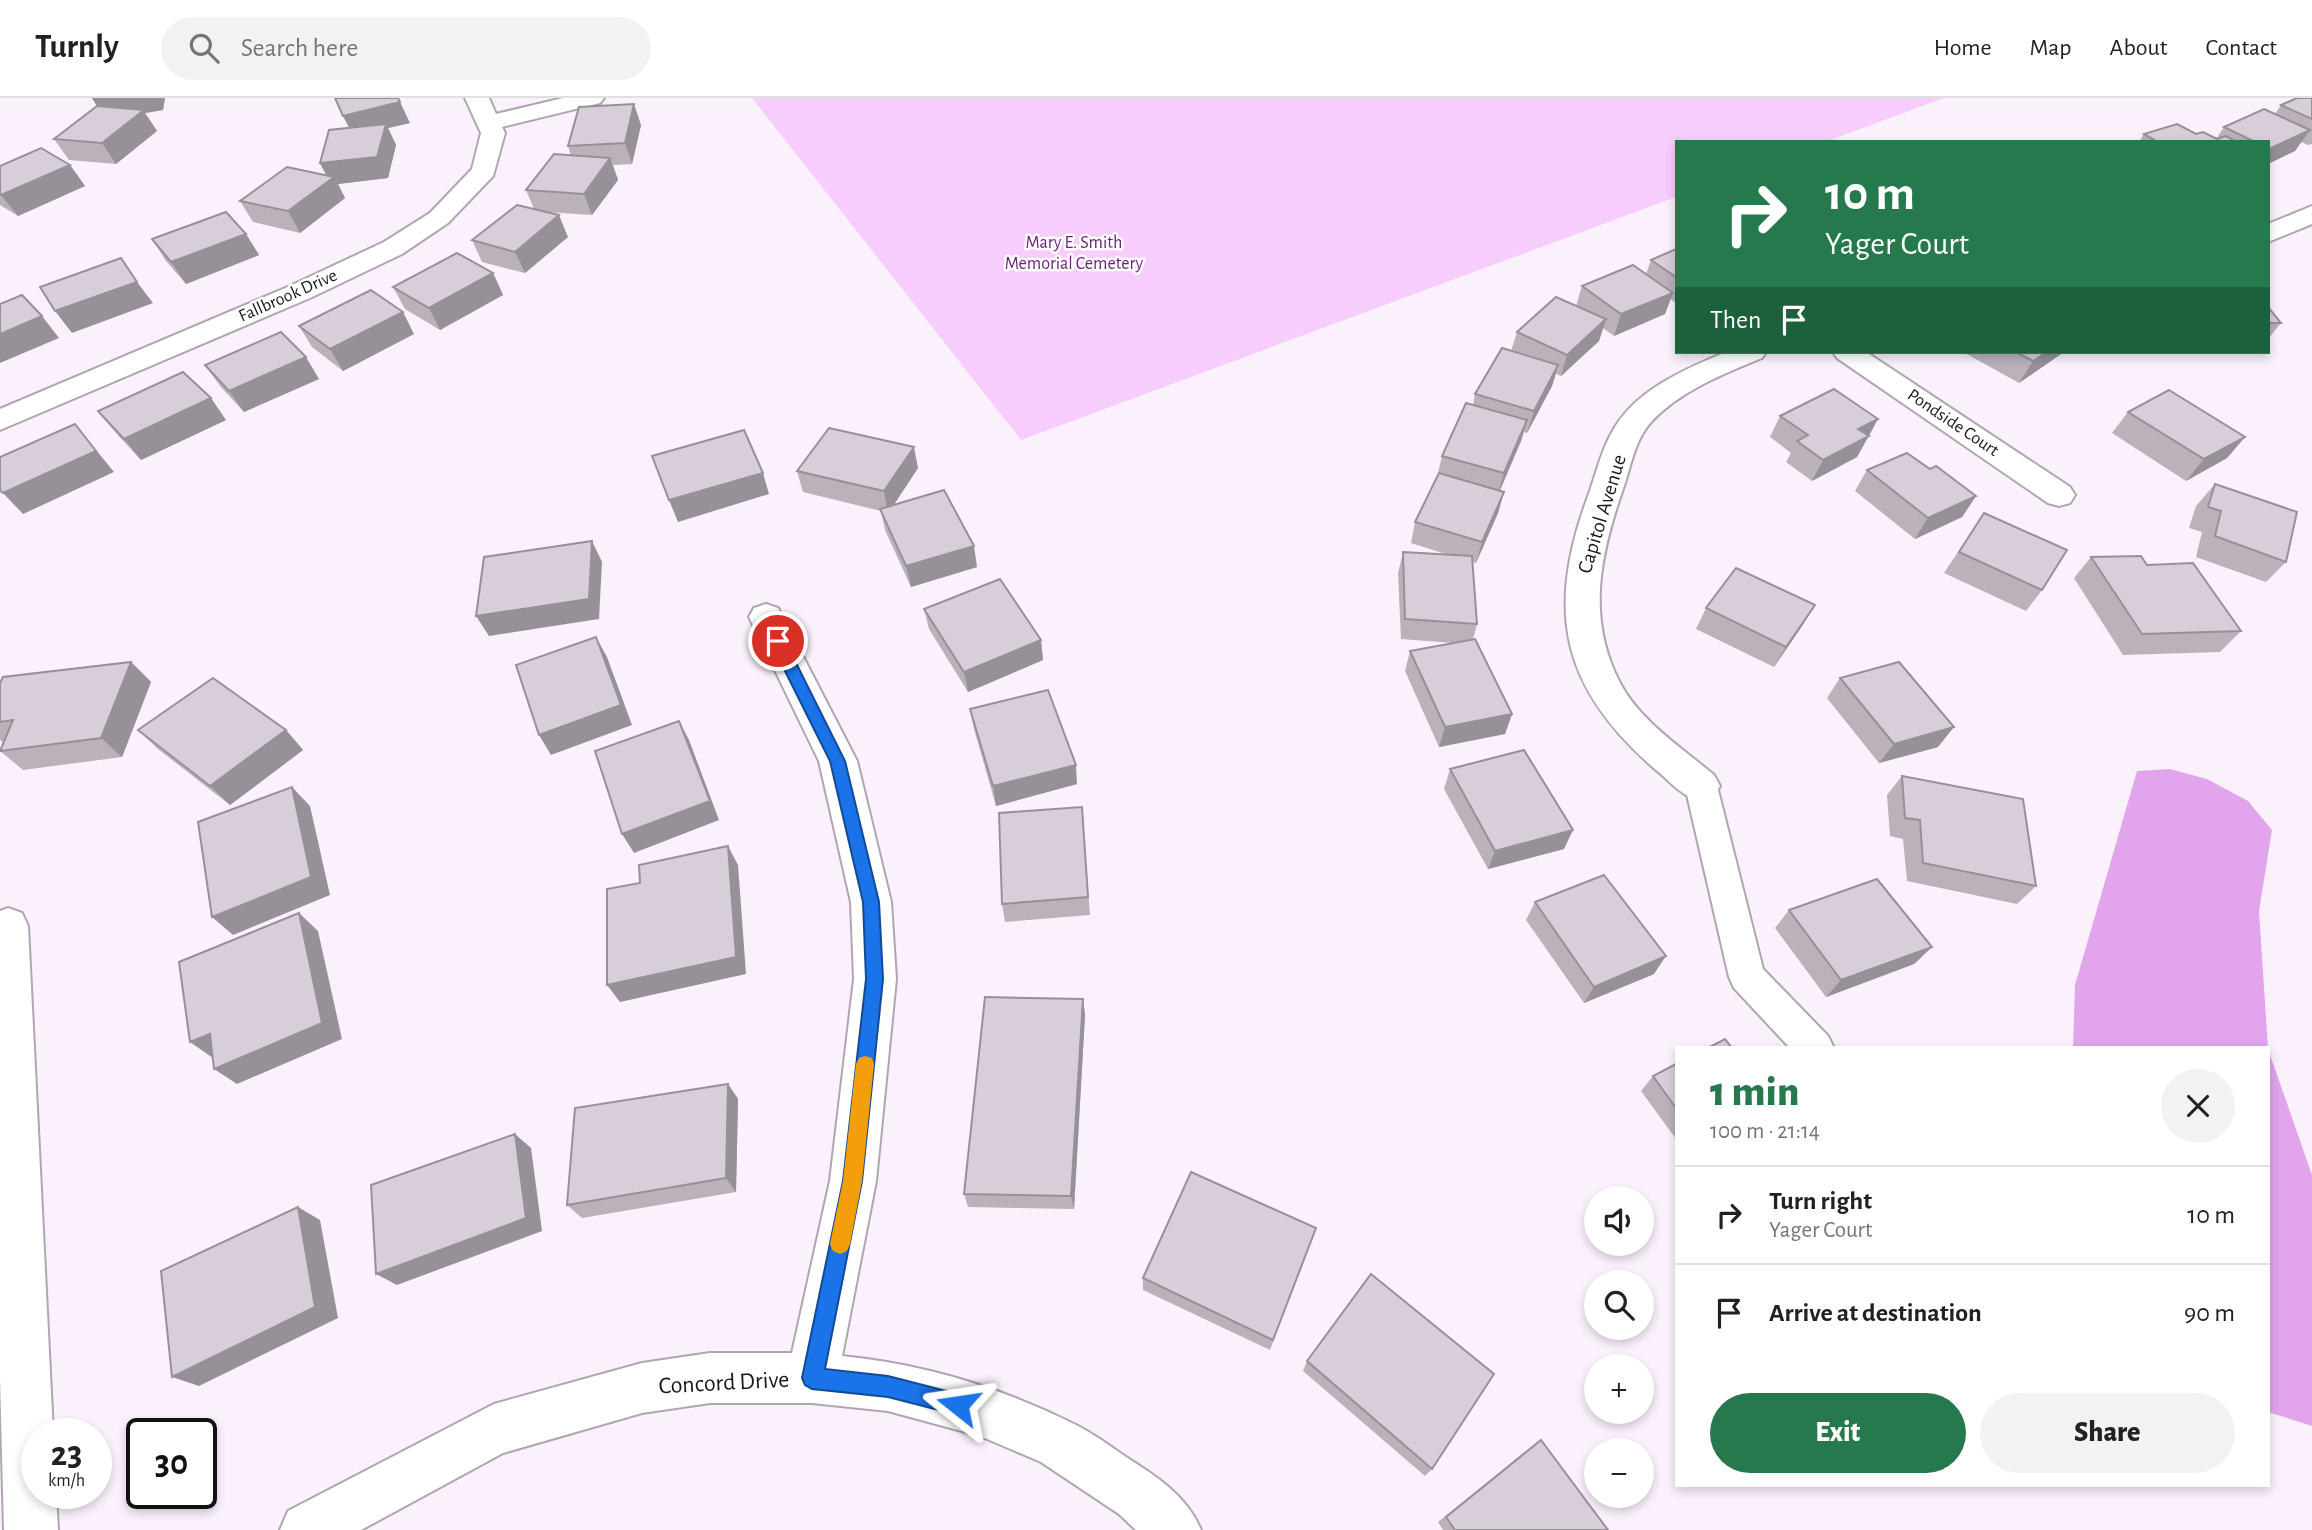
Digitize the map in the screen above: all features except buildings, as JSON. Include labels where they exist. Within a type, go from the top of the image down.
[{"type":"street","points":[[477,98],[490,123],[592,98]]},
{"type":"street","name":"Fallbrook Drive","points":[[0,420],[300,292],[393,248],[439,218],[484,171],[493,133],[490,123]]},
{"type":"street","points":[[2270,233],[2312,214]]},
{"type":"street","name":"Capitol Avenue","points":[[1701,786],[1630,722],[1605,691],[1589,654],[1581,622],[1580,577],[1597,516],[1629,428],[1652,405],[1688,381],[1748,354]]},
{"type":"street","name":"Pondside Court","points":[[1850,354],[2059,495]]},
{"type":"street","points":[[766,617],[838,761],[871,902],[875,979],[853,1181],[812,1378]]},
{"type":"street","points":[[8,926],[31,1530]]},
{"type":"street","name":"Concord Drive","points":[[307,1530],[494,1430],[642,1388],[710,1378],[812,1378],[888,1386],[993,1416],[1059,1444],[1138,1495],[1174,1530]]},
{"type":"lane","points":[[1701,786],[1747,977],[1813,1046]]},
{"type":"green space","name":"Mary E. Smith Memorial Cemetery","points":[[752,98],[1944,98],[1830,140],[1675,140],[1675,197],[1021,440]]},
{"type":"shaded area","points":[[2170,769],[2207,779],[2248,801],[2272,830],[2259,911],[2268,1046],[2073,1046],[2075,985],[2137,771]]},
{"type":"shaded area","points":[[2270,1055],[2312,1175],[2312,1426],[2270,1413]]},
{"type":"slow traffic","points":[[840,1244],[853,1181],[865,1064]]},
{"type":"route","points":[[778,641],[838,761],[871,902],[875,979],[853,1181],[812,1378],[888,1386],[958,1405]]}]
